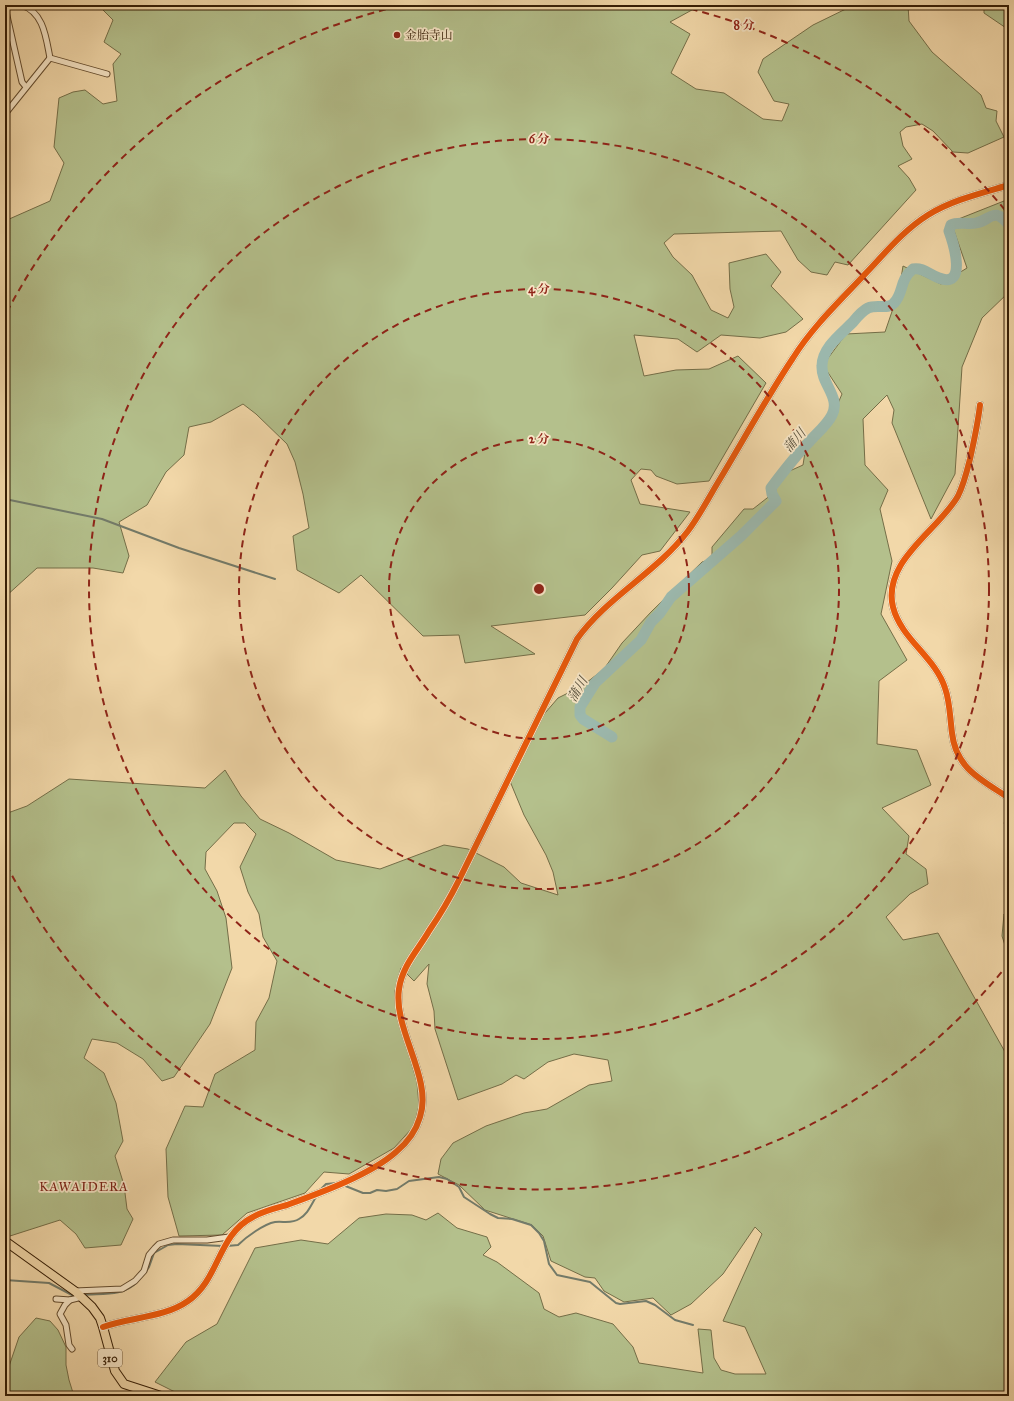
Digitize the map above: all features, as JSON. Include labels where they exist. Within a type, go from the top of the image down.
[{"type":"highway","name":"310","points":[[5,1241],[79,1294],[92,1307],[100,1318],[111,1362],[119,1379],[124,1384],[161,1396]]},
{"type":"street","points":[[8,5],[5,6],[22,82],[26,87]]},
{"type":"street","points":[[21,5],[33,11],[40,21],[50,58]]},
{"type":"street","points":[[50,58],[108,74]]},
{"type":"street","points":[[5,114],[50,58]]},
{"type":"street","points":[[103,1327],[170,1309],[187,1302],[205,1283],[215,1267],[228,1239],[239,1225],[253,1216],[310,1196],[351,1179],[372,1168],[396,1152],[409,1138],[417,1125],[422,1109],[422,1094],[399,1004],[399,990],[403,974],[410,959],[443,909],[459,880],[577,639],[599,613],[662,560],[685,534],[703,510],[794,356],[825,317],[902,234],[928,215],[948,205],[1009,184]]},
{"type":"street","points":[[980,405],[976,434],[961,490],[950,508],[900,566],[894,579],[892,601],[901,624],[934,667],[941,679],[947,694],[952,739],[962,761],[976,777],[1009,798]]},
{"type":"street","points":[[72,1349],[68,1340],[66,1326],[60,1314],[70,1300],[79,1294],[122,1290],[135,1281],[144,1271],[150,1255],[159,1244],[173,1240],[228,1239]]},
{"type":"street","points":[[56,1299],[70,1300]]},
{"type":"green space","points":[[98,5],[701,5],[670,22],[690,34],[671,73],[696,89],[724,93],[763,119],[782,121],[789,104],[774,101],[758,72],[763,59],[813,25],[854,5],[908,5],[909,21],[932,52],[981,95],[986,108],[997,111],[996,121],[1004,137],[968,153],[953,152],[933,131],[922,124],[906,127],[900,132],[903,146],[912,159],[898,166],[909,178],[916,190],[848,265],[835,262],[827,275],[811,272],[798,260],[781,231],[674,234],[664,243],[673,257],[692,275],[711,310],[728,318],[734,307],[730,289],[729,263],[766,254],[781,272],[771,286],[803,319],[786,332],[760,338],[721,335],[697,352],[678,339],[634,335],[644,376],[676,370],[709,369],[738,356],[766,383],[709,481],[677,484],[656,476],[651,470],[641,469],[631,480],[640,504],[690,512],[660,551],[642,555],[585,615],[491,626],[535,654],[465,663],[459,635],[423,636],[361,575],[339,593],[297,570],[293,536],[309,528],[295,462],[287,444],[256,414],[243,404],[211,422],[189,427],[184,455],[166,472],[147,505],[119,522],[129,556],[123,573],[93,568],[37,568],[5,597],[5,220],[50,201],[64,163],[54,147],[59,98],[73,92],[85,90],[103,104],[117,101],[113,64],[121,54],[104,42],[113,20]]},
{"type":"green space","points":[[984,5],[1009,5],[1009,30],[984,13]]},
{"type":"green space","points":[[1009,199],[1009,292],[982,318],[962,367],[955,474],[931,519],[892,423],[894,410],[887,395],[863,419],[865,465],[888,490],[880,509],[892,561],[881,614],[907,660],[879,681],[877,744],[917,750],[931,785],[882,808],[909,836],[906,854],[926,869],[928,884],[910,894],[886,917],[903,940],[938,933],[1009,1059],[1009,1396],[203,1396],[175,1392],[155,1382],[186,1342],[217,1324],[255,1248],[301,1240],[328,1244],[359,1218],[386,1214],[412,1215],[426,1220],[438,1213],[457,1228],[487,1237],[491,1247],[483,1255],[497,1262],[539,1293],[544,1309],[559,1317],[576,1313],[613,1324],[633,1347],[639,1363],[703,1373],[698,1329],[711,1330],[714,1358],[721,1370],[735,1374],[766,1374],[745,1327],[723,1321],[762,1234],[755,1227],[723,1274],[691,1304],[671,1315],[653,1298],[624,1302],[604,1291],[595,1278],[585,1277],[551,1261],[543,1236],[532,1225],[485,1210],[459,1185],[438,1174],[441,1159],[453,1143],[486,1126],[524,1113],[547,1109],[589,1085],[612,1081],[608,1060],[574,1054],[548,1062],[524,1079],[516,1075],[502,1084],[458,1100],[435,1029],[434,1011],[427,984],[429,964],[414,981],[401,968],[395,991],[396,1009],[417,1082],[419,1106],[414,1126],[394,1148],[349,1174],[324,1172],[305,1193],[247,1213],[222,1235],[179,1236],[168,1197],[166,1149],[185,1106],[203,1107],[215,1074],[255,1050],[256,1022],[269,998],[277,961],[263,937],[259,914],[248,892],[240,867],[256,834],[245,823],[234,823],[206,852],[205,869],[217,891],[226,918],[232,968],[210,1024],[174,1077],[162,1081],[143,1059],[117,1043],[92,1039],[84,1058],[104,1073],[116,1103],[123,1141],[115,1156],[124,1185],[127,1209],[133,1219],[121,1245],[85,1248],[76,1234],[60,1220],[10,1236],[5,1232],[5,814],[27,806],[69,779],[205,788],[225,770],[241,796],[260,819],[289,833],[336,860],[380,869],[444,845],[468,849],[504,867],[521,883],[558,895],[553,872],[546,855],[524,815],[507,774],[533,727],[558,698],[582,686],[604,669],[622,643],[651,612],[702,562],[712,559],[712,547],[744,509],[753,509],[776,491],[774,478],[803,465],[806,446],[833,415],[842,394],[823,365],[846,334],[885,332],[899,291],[903,266],[941,284],[967,268],[951,222]]},
{"type":"green space","points":[[1004,914],[1009,925],[1009,958],[1002,936]]},
{"type":"green space","points":[[36,1318],[50,1321],[58,1330],[66,1347],[66,1365],[74,1396],[7,1396],[5,1390],[5,1378],[19,1337]]},
{"type":"waterway","name":"蒲川","points":[[612,737],[583,719],[580,715],[580,707],[595,683],[641,640],[651,622],[660,613],[671,597],[741,536],[776,501],[772,494],[771,488],[805,446],[825,426],[832,415],[834,408],[833,396],[824,379],[822,366],[825,353],[829,347],[838,336],[866,309],[871,307],[892,305],[899,295],[903,282],[913,269],[920,269],[939,278],[948,280],[953,277],[956,271],[956,263],[949,231],[951,225],[957,223],[976,223],[996,215],[1004,219],[1009,225]]},
{"type":"waterway","points":[[5,499],[102,519],[179,548],[275,579]]},
{"type":"waterway","points":[[343,1185],[363,1193],[370,1193],[377,1190],[386,1191],[397,1189],[409,1181],[439,1177],[447,1179],[459,1187],[464,1197],[490,1214],[498,1218],[512,1219],[531,1225],[544,1241],[549,1264],[557,1275],[590,1282],[616,1303],[620,1304],[646,1301],[655,1305],[675,1320],[693,1325]]},
{"type":"waterway","points":[[320,1190],[326,1184],[337,1183]]},
{"type":"waterway","points":[[227,1246],[238,1245],[255,1231],[271,1223],[296,1221],[307,1212],[316,1197]]},
{"type":"waterway","points":[[145,1273],[154,1253],[168,1245],[223,1246]]},
{"type":"waterway","points":[[5,1280],[49,1283],[72,1295],[76,1295]]},
{"type":"waterway","points":[[82,1295],[118,1292],[131,1287],[137,1282]]},
{"type":"cycle path","points":[[103,1327],[158,1314],[179,1307],[199,1292],[207,1281],[225,1246],[241,1225],[261,1213],[314,1195],[359,1176],[385,1160],[407,1141],[414,1132],[420,1117],[423,1102],[421,1086],[406,1037],[399,1005],[399,989],[403,973],[456,887],[577,639],[602,610],[647,573],[688,531],[801,346],[809,335],[888,249],[911,227],[937,210],[967,197],[1009,185]]},
{"type":"cycle path","points":[[980,405],[970,459],[958,496],[949,509],[903,561],[896,575],[892,590],[893,607],[903,629],[934,667],[945,688],[949,704],[954,745],[959,756],[965,765],[980,779],[1009,798]]},
{"type":"place","name":"金胎寺山","points":[[397,35]]},
{"type":"district","name":"KAWAIDERA","points":[[84,1186]]}]
